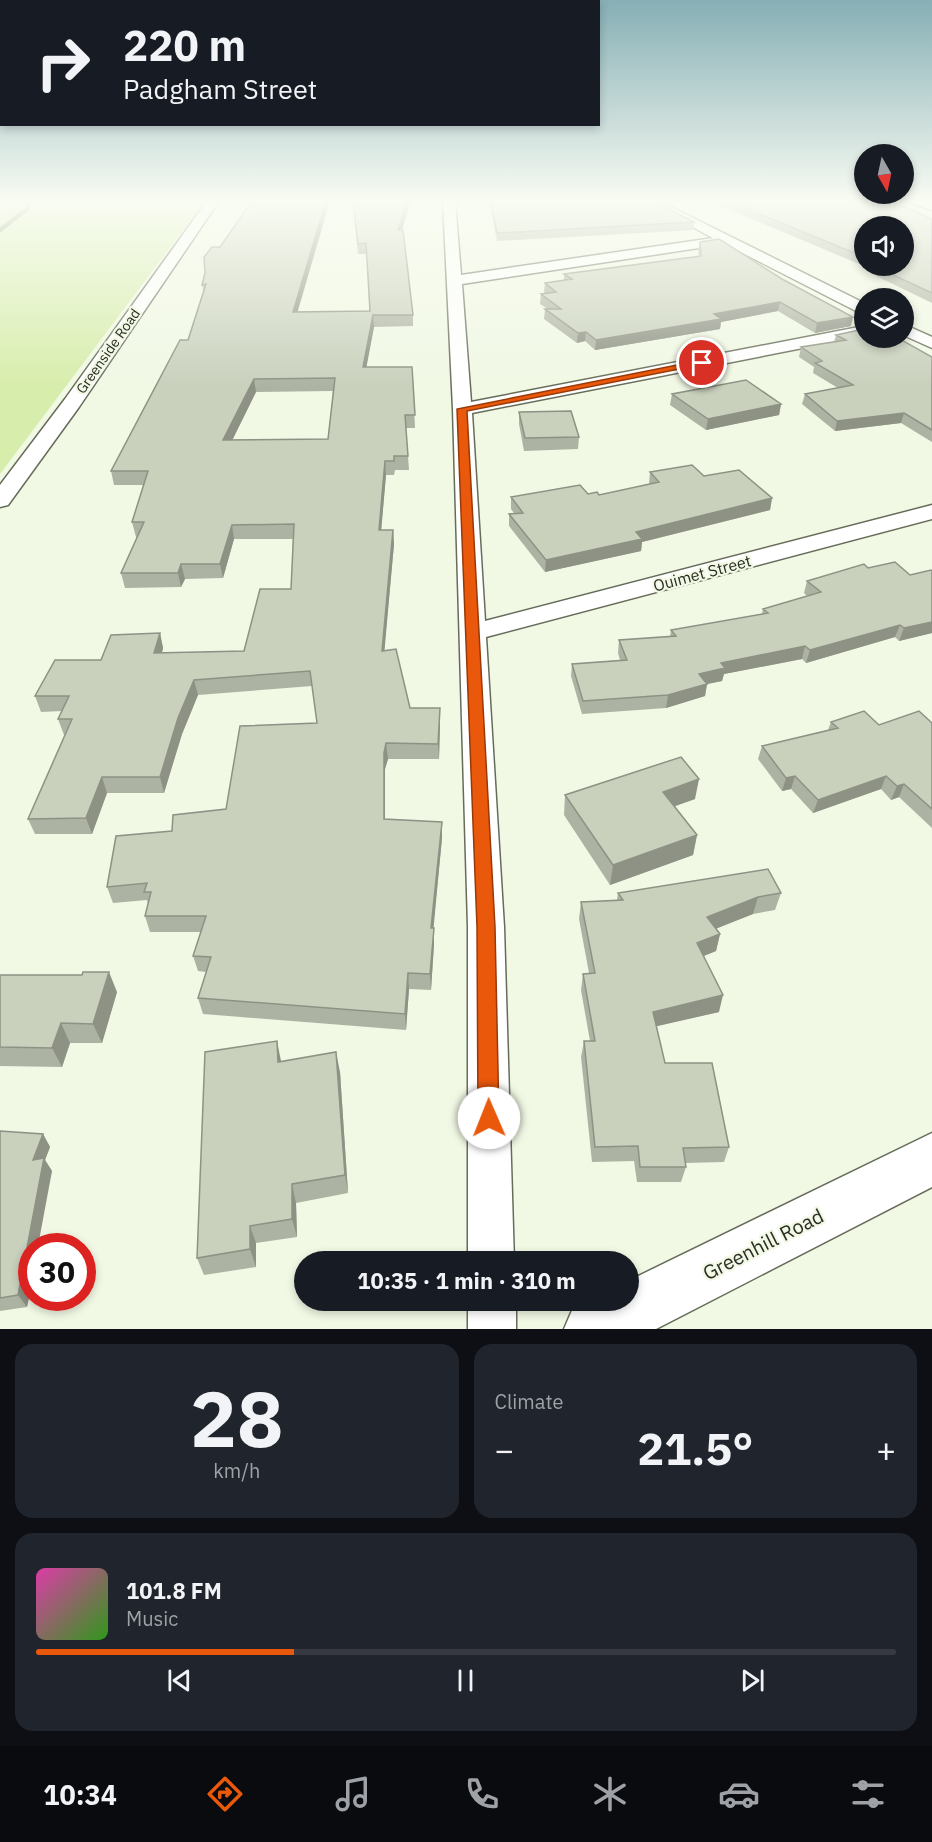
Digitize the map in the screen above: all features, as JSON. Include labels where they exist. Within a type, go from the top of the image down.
[{"type":"street","name":"Greenside Road","points":[[0,500],[72,403],[170,263]]},
{"type":"street","points":[[452,263],[462,409],[486,927],[491,1251]]},
{"type":"street","points":[[453,281],[573,263]]},
{"type":"street","points":[[773,263],[854,304]]},
{"type":"street","points":[[462,409],[854,333]]},
{"type":"street","points":[[914,334],[932,343]]},
{"type":"street","name":"Ouimet Street","points":[[471,633],[932,512]]},
{"type":"street","name":"Greenhill Road","points":[[594,1329],[932,1159]]},
{"type":"street","points":[[492,1311],[492,1329]]},
{"type":"green space","points":[[0,263],[158,263],[0,474]]},
{"type":"building","points":[[204,263],[308,263],[293,312],[370,311],[367,263],[407,263],[413,315],[373,315],[363,367],[412,367],[415,415],[405,415],[408,456],[394,456],[394,461],[385,461],[379,530],[393,530],[382,651],[396,649],[410,708],[440,708],[438,744],[386,743],[384,753],[384,819],[442,822],[431,928],[434,928],[430,974],[408,973],[405,1014],[198,998],[211,957],[193,956],[206,916],[145,916],[151,892],[144,892],[147,883],[107,887],[116,836],[172,831],[173,815],[226,809],[240,726],[317,723],[310,671],[194,680],[178,718],[160,777],[102,777],[86,818],[28,819],[72,719],[58,719],[69,696],[35,696],[55,660],[101,660],[111,635],[160,633],[154,653],[244,651],[260,589],[291,589],[294,524],[232,525],[220,564],[181,564],[178,573],[121,573],[144,522],[132,522],[148,471],[111,471],[180,340],[188,340],[206,284],[202,285]],"holes":[[[335,378],[328,439],[223,440],[254,379]]]},
{"type":"building","points":[[648,263],[757,263],[853,317],[817,323],[780,302],[714,314],[721,319],[596,340],[586,332],[578,333],[545,309],[561,309],[541,294],[556,292],[545,283],[572,279],[564,274]]},
{"type":"building","points":[[914,263],[932,263],[932,293],[895,276],[914,276]]},
{"type":"building","points":[[854,331],[854,348],[914,347],[932,357],[932,430],[904,413],[837,421],[805,394],[853,385],[815,363],[822,361],[801,347],[846,340],[836,335]]},
{"type":"building","points":[[746,380],[781,404],[708,419],[672,394]]},
{"type":"building","points":[[571,411],[579,437],[525,438],[519,412]]},
{"type":"building","points":[[692,465],[704,476],[739,470],[772,498],[636,532],[642,539],[546,560],[509,514],[523,513],[511,497],[580,485],[588,494],[597,492],[599,495],[659,482],[650,472]]},
{"type":"building","points":[[895,562],[910,575],[932,571],[932,622],[904,628],[900,625],[810,650],[805,646],[721,663],[725,668],[699,674],[707,684],[668,695],[583,701],[572,664],[627,660],[619,640],[676,636],[671,630],[768,613],[763,609],[821,592],[807,581],[864,564],[868,568]]},
{"type":"building","points":[[864,711],[879,725],[919,711],[932,723],[932,809],[904,784],[897,786],[886,776],[818,800],[795,776],[786,778],[762,746],[838,728],[831,722]]},
{"type":"building","points":[[681,757],[699,779],[663,792],[697,835],[613,865],[565,795]]},
{"type":"building","points":[[768,869],[781,893],[758,897],[707,917],[720,934],[697,943],[723,995],[653,1012],[665,1063],[712,1063],[729,1147],[683,1148],[686,1167],[640,1167],[638,1146],[595,1147],[584,1041],[595,1041],[583,974],[595,973],[581,902],[623,900],[618,893]]},
{"type":"building","points":[[83,972],[109,972],[93,1024],[61,1023],[52,1048],[0,1047],[0,975],[82,975]]},
{"type":"building","points":[[277,1041],[278,1062],[336,1052],[345,1175],[292,1184],[292,1219],[250,1226],[250,1249],[197,1258],[205,1052]]},
{"type":"building","points":[[0,1131],[43,1134],[33,1160],[44,1158],[30,1233],[18,1233],[18,1295],[0,1298]]},
{"type":"route","points":[[489,1118],[486,927],[462,409],[702,363]]}]
